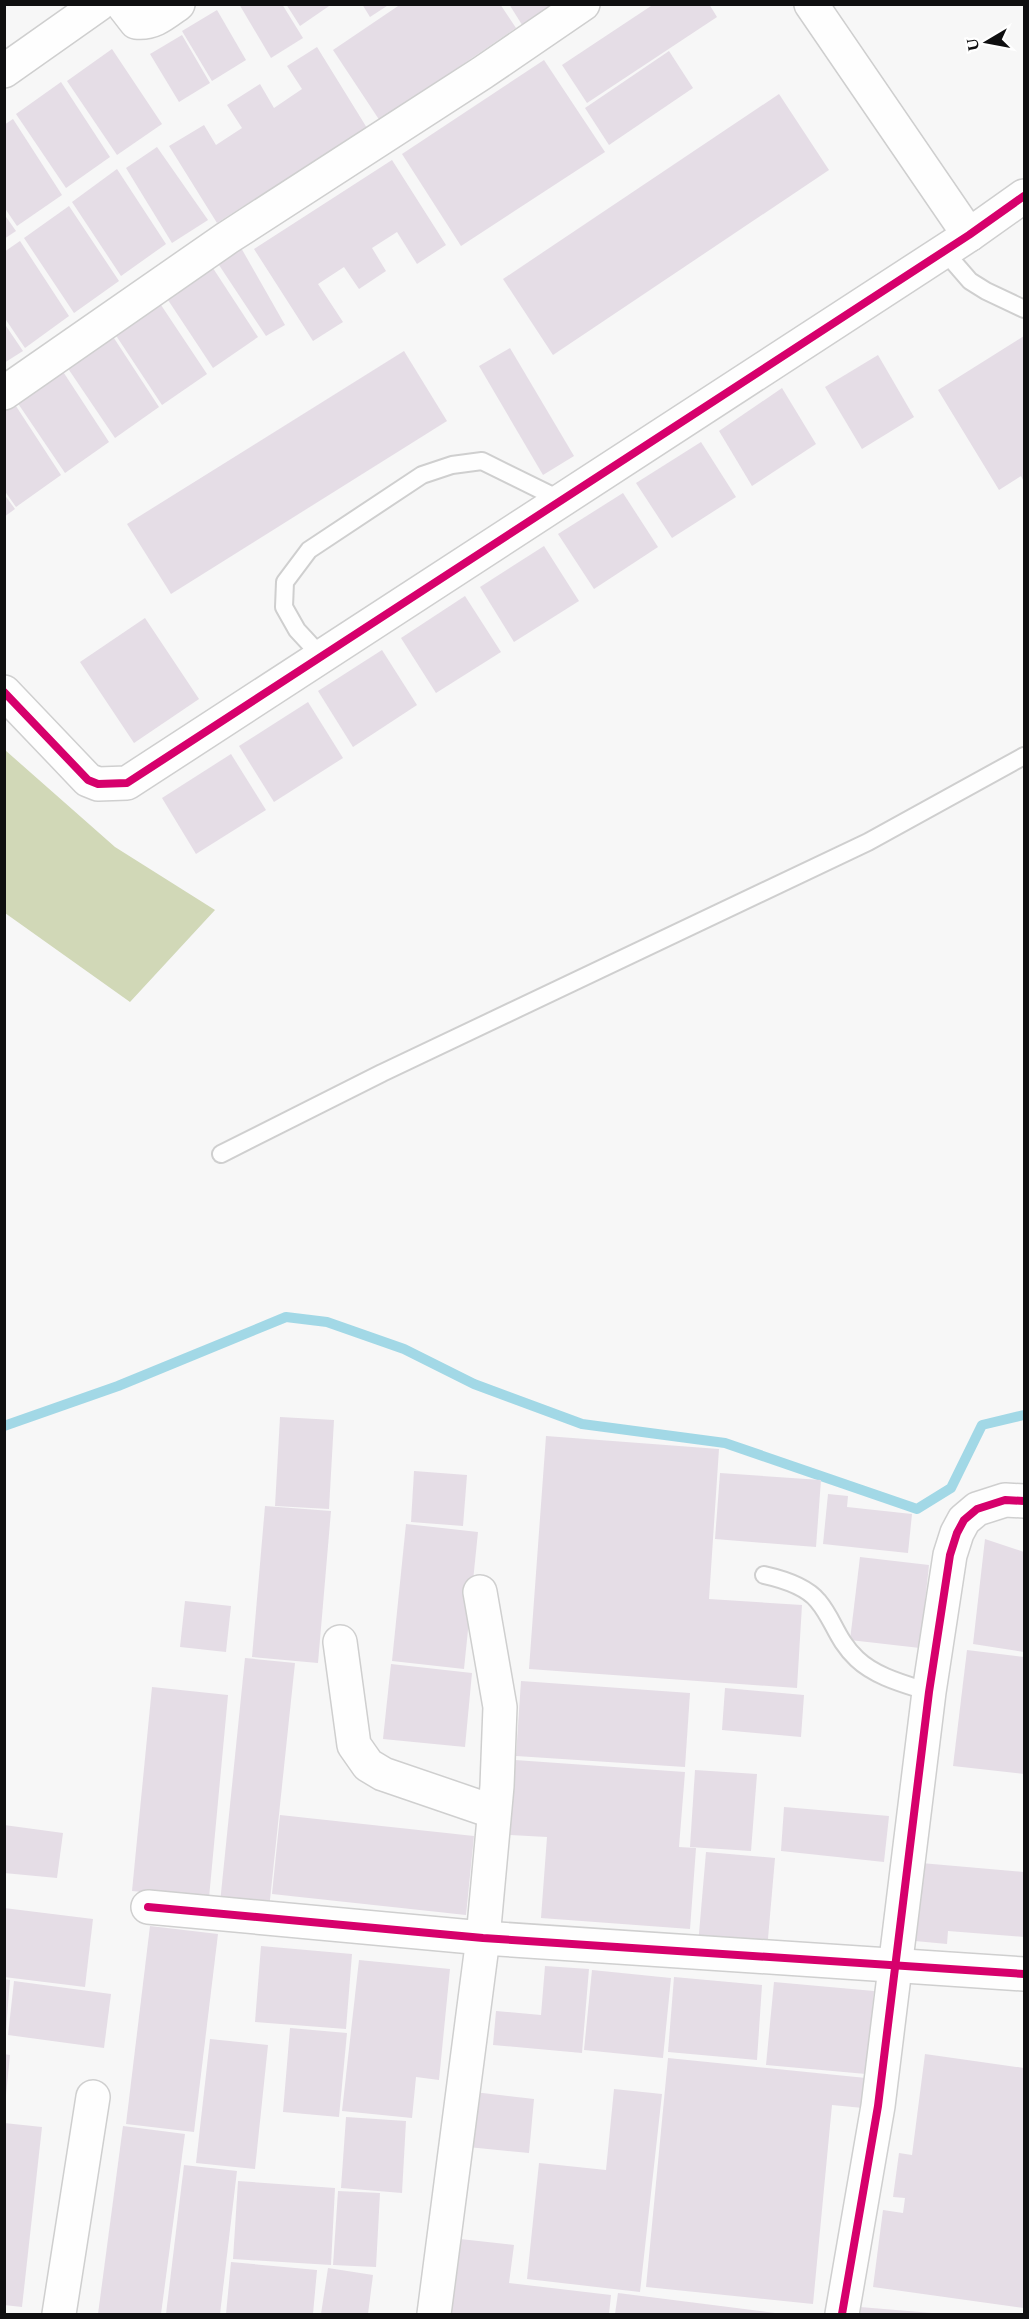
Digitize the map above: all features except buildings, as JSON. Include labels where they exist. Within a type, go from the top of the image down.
[{"type":"street","points":[[4,71],[99,4]]},
{"type":"street","points":[[122,4],[136,22],[144,23],[155,20],[178,4]]},
{"type":"street","points":[[4,393],[227,238],[482,73],[583,4]]},
{"type":"street","points":[[811,4],[956,243]]},
{"type":"street","points":[[4,692],[88,780],[98,784],[127,783],[956,243],[1024,196]]},
{"type":"street","points":[[842,2314],[878,2106],[929,1692],[950,1555],[964,1520],[977,1509],[1005,1500],[1024,1501]]},
{"type":"street","points":[[434,2314],[483,1938],[494,1812],[500,1707],[480,1592]]},
{"type":"street","points":[[340,1642],[354,1745],[368,1765],[383,1774],[494,1812]]},
{"type":"street","points":[[148,1907],[483,1938],[1024,1974]]},
{"type":"street","points":[[59,2314],[93,2097]]},
{"type":"lane","points":[[956,243],[970,281],[1024,309]]},
{"type":"lane","points":[[321,657],[297,630],[284,607],[285,582],[309,550],[412,481],[422,475],[452,465],[483,461],[561,500]]},
{"type":"lane","points":[[221,1154],[381,1073],[868,842],[1024,756]]},
{"type":"lane","points":[[764,1575],[785,1580],[818,1600],[842,1643],[859,1661],[884,1677],[929,1692]]},
{"type":"green space","points":[[5,750],[115,847],[215,910],[130,1002],[5,913]]},
{"type":"waterway","points":[[4,1426],[118,1386],[286,1317],[327,1322],[404,1349],[474,1384],[582,1424],[725,1443],[917,1509],[951,1488],[982,1425],[1024,1415]]},
{"type":"cycle path","points":[[4,692],[88,780],[98,784],[127,783],[969,235],[1024,196]]},
{"type":"cycle path","points":[[842,2314],[878,2106],[929,1692],[950,1555],[964,1520],[977,1509],[1005,1500],[1024,1501]]},
{"type":"cycle path","points":[[148,1907],[483,1938],[1024,1974]]}]
